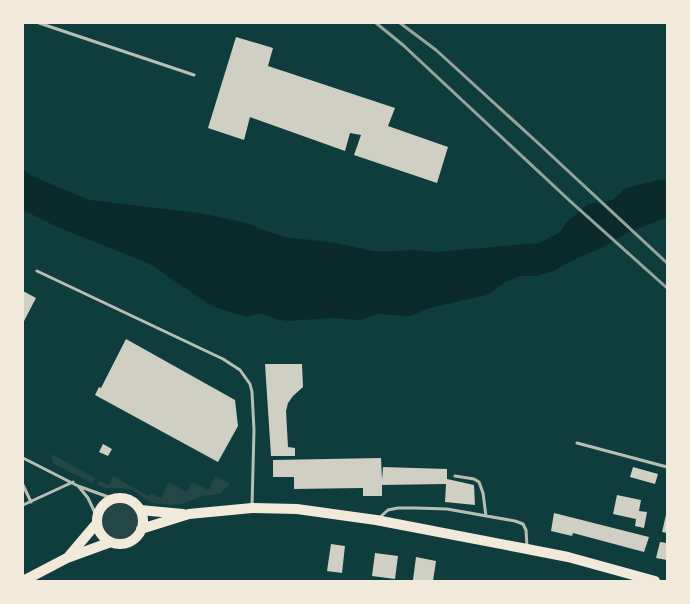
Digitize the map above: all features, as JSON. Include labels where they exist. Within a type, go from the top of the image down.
[{"type":"main road","points":[[67,558],[97,520],[103,506],[114,499],[126,499],[131,502],[140,510],[142,516],[141,529],[138,536],[125,543],[118,544],[110,542],[101,534],[97,520]]},
{"type":"main road","points":[[140,510],[189,514],[252,508],[297,509],[376,520],[568,557],[655,581]]},
{"type":"main road","points":[[141,529],[189,514]]},
{"type":"main road","points":[[23,581],[67,558],[110,542]]},
{"type":"lane","points":[[39,23],[194,75]]},
{"type":"lane","points":[[37,271],[223,360],[240,370],[250,384],[252,392],[254,430],[252,508]]},
{"type":"lane","points":[[577,443],[667,467]]},
{"type":"lane","points":[[23,458],[73,482],[78,486],[88,498],[97,520]]},
{"type":"lane","points":[[455,476],[474,479],[479,482],[483,493],[486,516]]},
{"type":"lane","points":[[23,505],[73,482]]},
{"type":"lane","points":[[23,485],[31,502]]},
{"type":"lane","points":[[78,486],[114,499]]},
{"type":"lane","points":[[376,520],[388,510],[398,508],[447,509],[514,521],[523,524],[526,530],[527,549]]},
{"type":"shaded area","points":[[23,169],[32,176],[89,200],[199,213],[247,223],[285,237],[336,243],[373,251],[415,250],[436,252],[539,243],[560,232],[566,223],[588,204],[613,200],[626,188],[659,180],[667,181],[667,219],[665,218],[625,234],[603,247],[571,261],[554,271],[536,276],[520,276],[504,283],[487,295],[429,308],[411,316],[376,314],[360,320],[330,318],[289,321],[275,319],[261,313],[246,317],[212,306],[148,263],[57,227],[23,210]]},
{"type":"shaded area","points":[[52,454],[95,478],[92,483],[54,464]]},
{"type":"shaded area","points":[[113,476],[149,496],[151,493],[161,498],[169,482],[186,492],[192,482],[208,490],[216,476],[230,484],[220,494],[202,496],[185,503],[172,505],[151,503],[133,490],[106,488],[97,485],[99,481],[109,485]]},
{"type":"shaded area","points":[[124,503],[133,508],[137,514],[137,528],[133,534],[124,539],[116,539],[107,534],[103,528],[102,517],[107,508],[113,504]]},
{"type":"building","points":[[236,37],[273,48],[268,66],[395,108],[388,126],[448,147],[437,183],[354,155],[361,135],[350,133],[345,151],[250,117],[244,140],[208,128]]},
{"type":"building","points":[[23,291],[36,298],[23,323]]},
{"type":"building","points":[[126,339],[235,400],[238,426],[218,462],[95,395],[99,387],[101,388]]},
{"type":"building","points":[[265,364],[302,364],[303,387],[288,403],[286,411],[288,447],[295,448],[295,456],[271,456]]},
{"type":"building","points":[[103,444],[112,449],[108,456],[99,452]]},
{"type":"building","points":[[381,458],[382,480],[383,467],[447,469],[447,479],[474,485],[475,505],[445,502],[446,484],[382,485],[382,496],[363,496],[363,488],[294,489],[294,477],[273,477],[273,460]]},
{"type":"building","points":[[633,467],[658,474],[655,484],[630,477]]},
{"type":"building","points":[[617,495],[641,500],[639,511],[647,512],[644,528],[635,526],[636,519],[613,514]]},
{"type":"building","points":[[554,513],[649,537],[644,552],[573,533],[572,536],[551,531]]},
{"type":"building","points":[[667,515],[667,533],[662,532]]},
{"type":"building","points":[[660,542],[667,543],[667,560],[656,558]]},
{"type":"building","points":[[331,544],[345,546],[342,573],[327,571]]},
{"type":"building","points":[[375,553],[398,556],[395,579],[372,576]]},
{"type":"building","points":[[416,557],[436,561],[433,581],[413,580]]},
{"type":"railway","points":[[376,23],[403,45],[570,201],[667,288]]},
{"type":"railway","points":[[400,23],[436,50],[667,263]]}]
